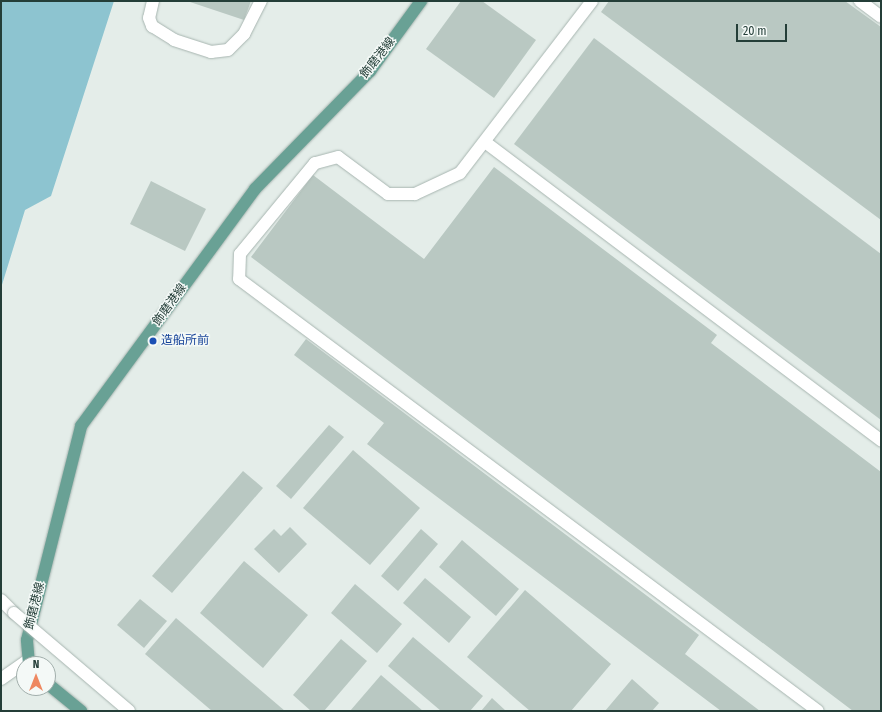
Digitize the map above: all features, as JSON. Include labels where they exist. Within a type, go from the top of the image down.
[{"type":"main road","name":"飾磨港線","points":[[28,656],[27,640],[81,426],[255,189],[370,71],[422,1]]},
{"type":"main road","points":[[56,691],[81,711]]},
{"type":"street","points":[[153,1],[149,18],[152,26],[174,40],[211,52],[228,50],[244,34],[261,1]]},
{"type":"street","points":[[592,1],[460,173],[415,194],[388,194],[338,157],[315,163],[240,254],[239,279],[818,711]]},
{"type":"street","points":[[860,1],[881,17]]},
{"type":"street","points":[[485,142],[881,440]]},
{"type":"street","points":[[1,600],[129,711]]},
{"type":"street","points":[[1,679],[16,670]]},
{"type":"water","points":[[1,1],[114,1],[51,196],[25,210],[1,288]]},
{"type":"building","points":[[187,1],[251,1],[244,20]]},
{"type":"building","points":[[461,1],[482,1],[536,40],[494,98],[426,49]]},
{"type":"building","points":[[609,1],[845,1],[881,27],[881,220],[601,12]]},
{"type":"building","points":[[594,38],[881,254],[881,420],[514,144]]},
{"type":"building","points":[[494,167],[717,335],[711,343],[881,472],[881,711],[853,711],[251,257],[313,175],[424,259]]},
{"type":"building","points":[[151,181],[206,209],[185,251],[130,224]]},
{"type":"building","points":[[306,339],[699,635],[685,654],[760,711],[721,711],[367,444],[384,423],[294,355]]},
{"type":"building","points":[[329,425],[344,437],[291,499],[276,486]]},
{"type":"building","points":[[353,450],[420,508],[370,565],[303,508]]},
{"type":"building","points":[[243,471],[263,488],[172,593],[152,576]]},
{"type":"building","points":[[290,527],[307,544],[279,573],[254,549],[274,529],[281,536]]},
{"type":"building","points":[[421,529],[438,544],[398,591],[381,576]]},
{"type":"building","points":[[462,540],[519,589],[496,616],[439,567]]},
{"type":"building","points":[[244,561],[308,615],[263,668],[200,613]]},
{"type":"building","points":[[425,578],[471,617],[449,643],[403,603]]},
{"type":"building","points":[[355,584],[402,624],[377,653],[331,613]]},
{"type":"building","points":[[525,590],[611,664],[571,711],[530,711],[467,657]]},
{"type":"building","points":[[140,599],[167,621],[144,648],[117,625]]},
{"type":"building","points":[[176,618],[285,711],[212,711],[145,654]]},
{"type":"building","points":[[413,637],[483,696],[470,711],[441,711],[388,666]]},
{"type":"building","points":[[341,639],[367,661],[324,711],[311,711],[293,695]]},
{"type":"building","points":[[381,675],[423,711],[350,711]]},
{"type":"building","points":[[632,679],[659,703],[652,711],[605,711]]},
{"type":"building","points":[[492,698],[506,711],[481,711]]},
{"type":"place","name":"造船所前","points":[[153,341]]}]
